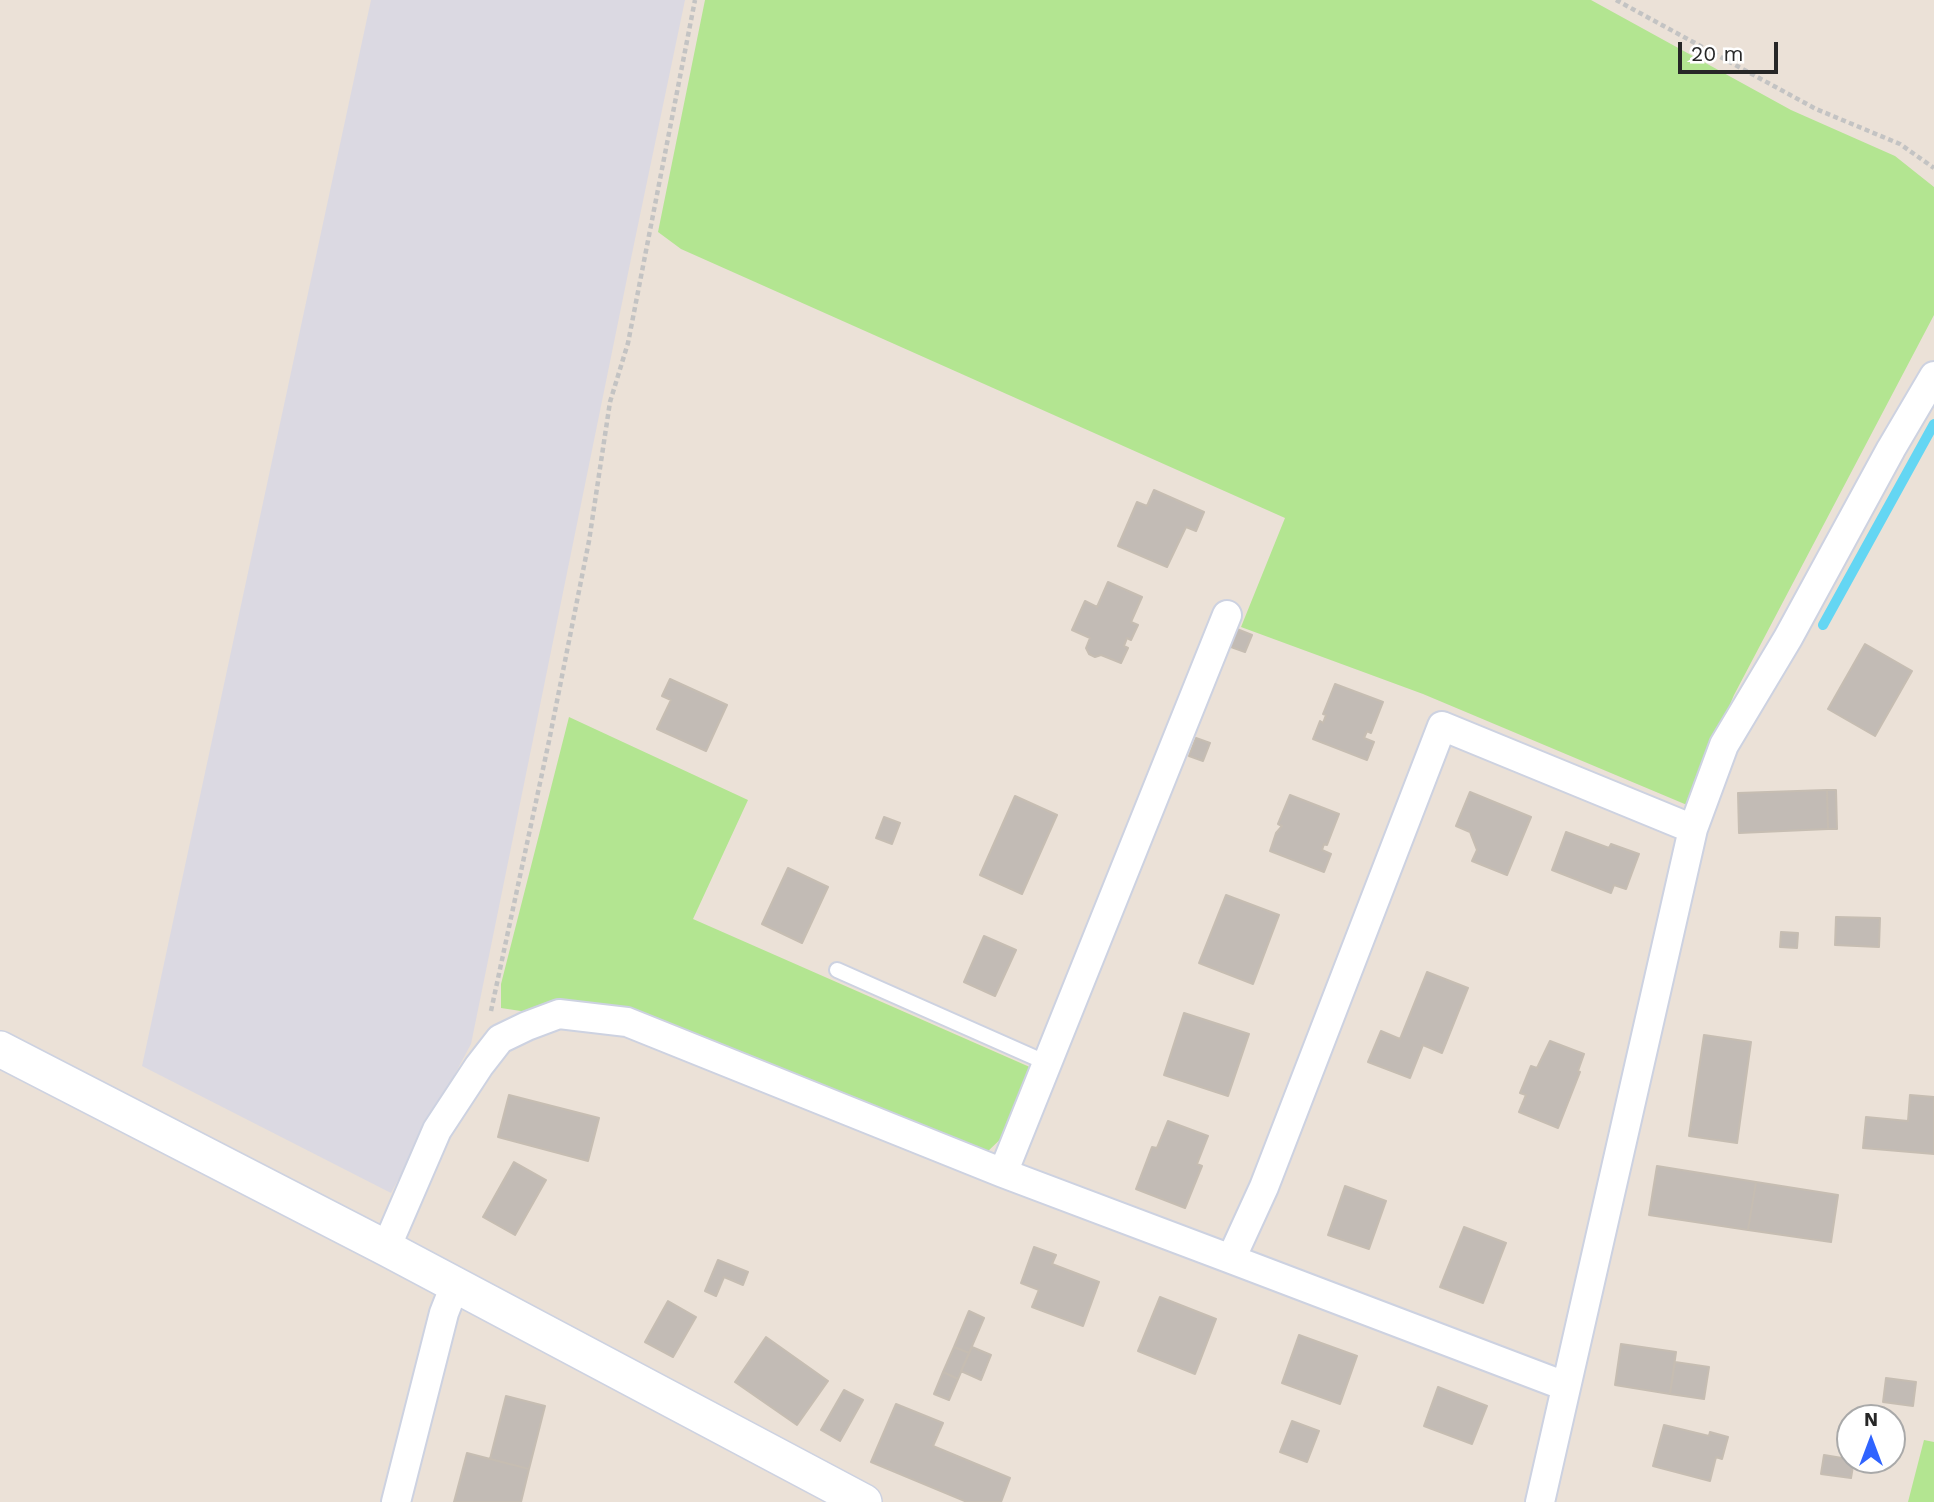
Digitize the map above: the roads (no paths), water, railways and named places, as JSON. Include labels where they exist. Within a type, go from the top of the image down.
[{"type":"street","points":[[1540,1502],[1693,829],[1724,745],[1788,638],[1934,376]]},
{"type":"street","points":[[1003,1173],[1227,615]]},
{"type":"street","points":[[1231,1259],[1264,1187],[1442,726],[1693,829]]},
{"type":"street","points":[[386,1248],[437,1130],[479,1066],[500,1039],[559,1014],[626,1022],[1003,1173],[1565,1386]]},
{"type":"street","points":[[0,1049],[386,1248],[864,1502]]},
{"type":"street","points":[[396,1502],[444,1313],[455,1285]]},
{"type":"lane","points":[[837,971],[1048,1063]]},
{"type":"waterway","points":[[1823,625],[1934,424]]}]
